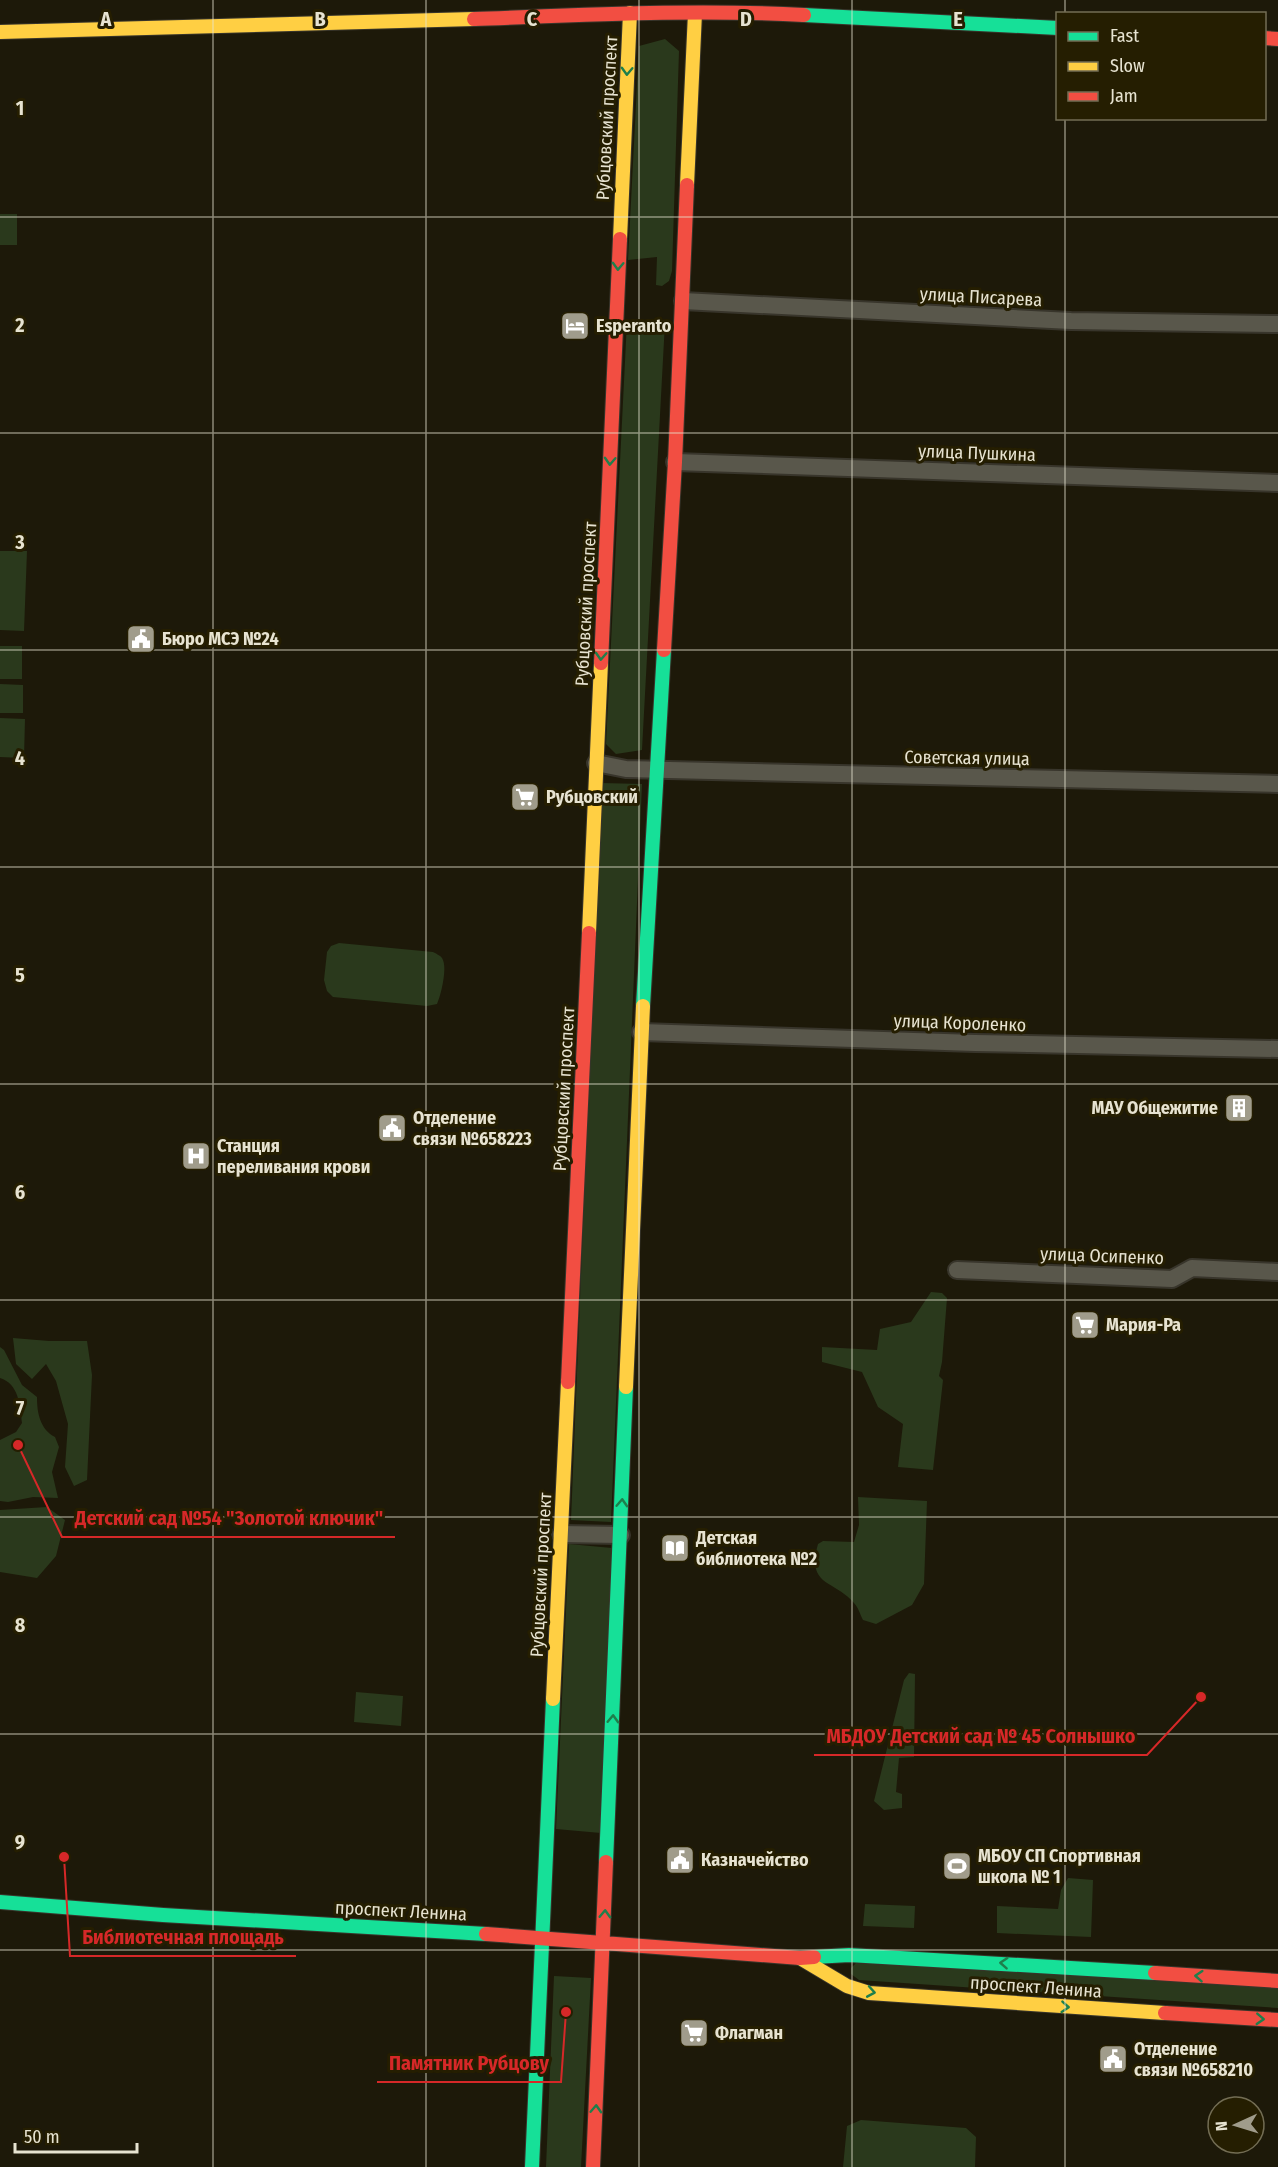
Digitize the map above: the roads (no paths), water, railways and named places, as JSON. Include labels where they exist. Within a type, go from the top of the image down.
[{"type":"street","points":[[0,32],[695,13],[746,6],[1056,28]]},
{"type":"street","name":"Рубцовский проспект","points":[[532,2167],[630,13]]},
{"type":"street","points":[[593,2167],[641,1032],[675,462],[695,13]]},
{"type":"street","name":"улица Писарева","points":[[683,302],[1071,321],[1278,324]]},
{"type":"street","name":"улица Пушкина","points":[[675,462],[1278,483]]},
{"type":"street","name":"Советская улица","points":[[596,763],[626,769],[655,770],[1278,784]]},
{"type":"street","name":"улица Короленко","points":[[641,1032],[975,1043],[1278,1049]]},
{"type":"street","name":"улица Осипенко","points":[[957,1270],[1172,1279],[1192,1268],[1278,1272]]},
{"type":"street","points":[[561,1534],[621,1535]]},
{"type":"street","name":"проспект Ленина","points":[[0,1902],[163,1915],[541,1938],[800,1958],[848,1970],[975,1961],[1278,1981]]},
{"type":"street","name":"проспект Ленина","points":[[800,1958],[848,1970],[869,1993],[1278,2020]]},
{"type":"place","name":"Esperanto","points":[[575,326]]},
{"type":"place","name":"Бюро МСЭ №24","points":[[141,639]]},
{"type":"place","name":"Рубцовский","points":[[525,797]]},
{"type":"place","name":"МАУ Общежитие","points":[[1239,1108]]},
{"type":"place","name":"Отделение связи №658223","points":[[392,1128]]},
{"type":"place","name":"Станция переливания крови","points":[[196,1156]]},
{"type":"place","name":"Мария-Ра","points":[[1085,1325]]},
{"type":"place","name":"Детский сад №54 \"Золотой ключик\"","points":[[18,1445]]},
{"type":"place","name":"Детская библиотека №2","points":[[675,1548]]},
{"type":"place","name":"МБДОУ Детский сад № 45 Солнышко","points":[[1201,1697]]},
{"type":"place","name":"Библиотечная площадь","points":[[64,1857]]},
{"type":"place","name":"Казначейство","points":[[680,1860]]},
{"type":"place","name":"МБОУ СП Спортивная школа № 1","points":[[957,1866]]},
{"type":"place","name":"Памятник Рубцову","points":[[566,2012]]},
{"type":"place","name":"Флагман","points":[[694,2033]]},
{"type":"place","name":"Отделение связи №658210","points":[[1113,2059]]}]
